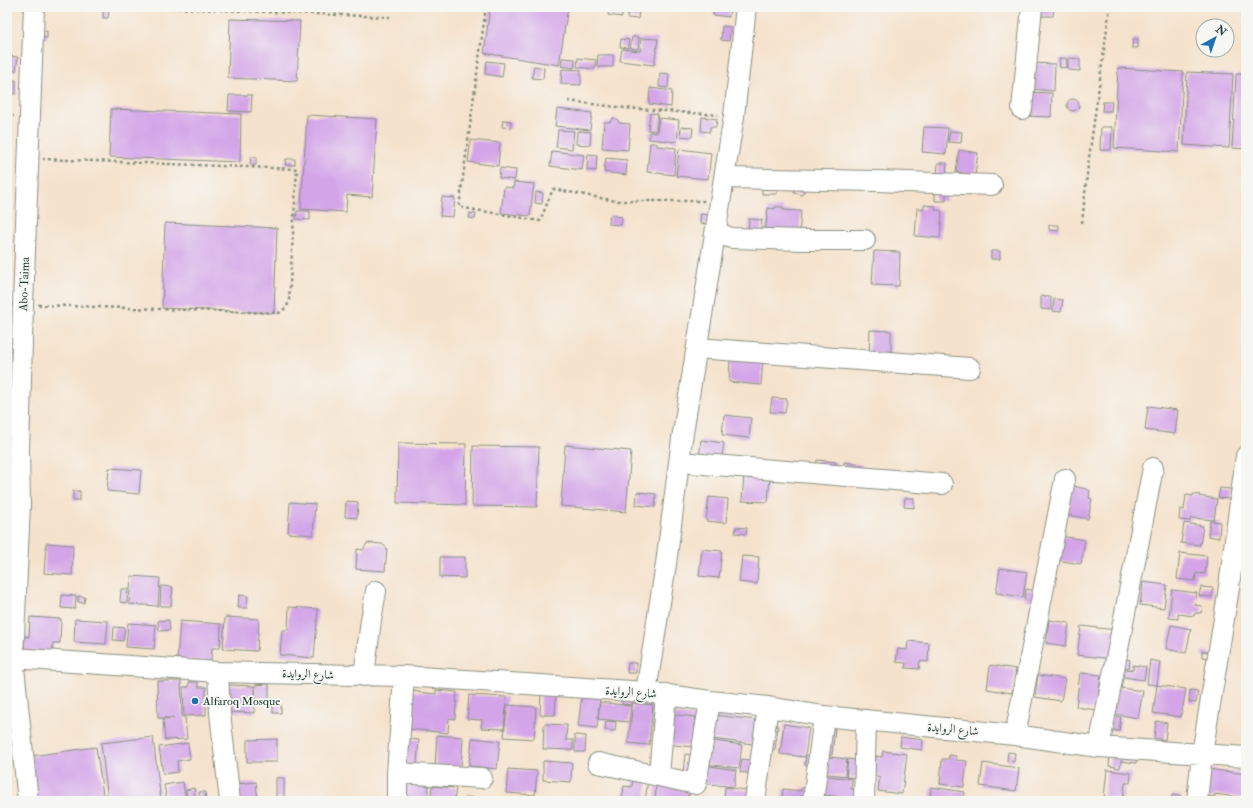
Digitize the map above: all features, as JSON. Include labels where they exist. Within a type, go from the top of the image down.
[{"type":"street","name":"Abo-Taima","points":[[28,801],[13,658],[20,505],[19,451],[23,305],[34,7]]},
{"type":"street","points":[[646,692],[679,462],[725,178],[734,116],[746,7]]},
{"type":"street","points":[[1022,109],[1032,7]]},
{"type":"street","points":[[725,178],[992,185]]},
{"type":"street","points":[[716,232],[731,238],[865,240]]},
{"type":"street","points":[[697,348],[970,368]]},
{"type":"street","points":[[1197,801],[1202,754],[1228,594],[1246,456]]},
{"type":"street","points":[[679,462],[942,484]]},
{"type":"street","points":[[1099,747],[1153,468]]},
{"type":"street","points":[[1015,735],[1065,478]]},
{"type":"street","points":[[364,676],[376,591]]},
{"type":"street","name":"شارع الروايدة","points":[[13,658],[218,672],[404,676],[646,692],[768,707],[824,716],[1015,735],[1099,747],[1246,757]]},
{"type":"street","points":[[218,672],[220,713],[230,801]]},
{"type":"street","points":[[397,801],[397,773],[404,676]]},
{"type":"street","points":[[659,775],[666,694]]},
{"type":"street","points":[[598,763],[696,784],[710,701]]},
{"type":"street","points":[[755,801],[768,707]]},
{"type":"street","points":[[813,801],[824,716]]},
{"type":"street","points":[[864,801],[866,720]]},
{"type":"street","points":[[397,773],[482,778]]},
{"type":"path","points":[[148,7],[390,17]]},
{"type":"path","points":[[486,7],[459,207],[540,221],[553,189],[616,200],[721,201]]},
{"type":"path","points":[[1082,223],[1088,165],[1110,7]]},
{"type":"path","points":[[568,101],[625,108],[734,116]]},
{"type":"path","points":[[23,305],[279,313],[287,307],[289,300],[297,169],[29,159]]},
{"type":"building","points":[[490,7],[568,7],[559,65],[484,53]]},
{"type":"building","points":[[609,7],[623,7],[622,17],[608,15]]},
{"type":"building","points":[[628,7],[639,8],[638,19],[627,18]]},
{"type":"building","points":[[714,7],[730,8],[729,17],[713,15]]},
{"type":"building","points":[[1036,7],[1054,7],[1053,16],[1036,16]]},
{"type":"building","points":[[103,11],[109,11],[108,18],[103,18]]},
{"type":"building","points":[[230,19],[300,21],[297,81],[228,78]]},
{"type":"building","points":[[722,26],[731,27],[729,41],[721,40]]},
{"type":"building","points":[[41,31],[47,31],[47,38],[40,38]]},
{"type":"building","points":[[632,37],[639,37],[638,49],[630,48]]},
{"type":"building","points":[[641,38],[658,39],[654,65],[620,61],[622,49],[640,51]]},
{"type":"building","points":[[621,39],[629,40],[628,48],[620,47]]},
{"type":"building","points":[[1133,39],[1138,39],[1138,48],[1132,48]]},
{"type":"building","points":[[598,55],[613,55],[613,67],[597,67]]},
{"type":"building","points":[[8,56],[18,57],[16,71],[7,70]]},
{"type":"building","points":[[562,58],[575,59],[574,68],[561,66]]},
{"type":"building","points":[[578,58],[596,60],[595,69],[577,67]]},
{"type":"building","points":[[1066,58],[1067,67],[1060,68],[1059,59]]},
{"type":"building","points":[[1068,58],[1080,59],[1080,71],[1068,70]]},
{"type":"building","points":[[487,61],[504,63],[502,77],[485,74]]},
{"type":"building","points":[[1030,63],[1055,64],[1054,91],[1029,89]]},
{"type":"building","points":[[534,66],[544,68],[543,79],[532,78]]},
{"type":"building","points":[[1118,68],[1183,72],[1179,152],[1114,148]]},
{"type":"building","points":[[562,69],[581,70],[581,85],[561,84]]},
{"type":"building","points":[[1187,72],[1233,74],[1229,148],[1184,145]]},
{"type":"building","points":[[660,73],[669,74],[668,88],[659,87]]},
{"type":"building","points":[[1236,74],[1246,74],[1246,149],[1232,148]]},
{"type":"building","points":[[7,80],[16,80],[16,94],[7,93]]},
{"type":"building","points":[[650,88],[672,91],[671,107],[649,104]]},
{"type":"building","points":[[1026,92],[1052,93],[1051,117],[1024,116]]},
{"type":"building","points":[[229,95],[252,95],[251,112],[228,111]]},
{"type":"building","points":[[1073,99],[1077,101],[1079,105],[1077,109],[1073,111],[1069,109],[1067,105],[1069,101]]},
{"type":"building","points":[[1103,102],[1112,102],[1111,111],[1102,111]]},
{"type":"building","points":[[111,109],[241,114],[240,162],[109,157]]},
{"type":"building","points":[[557,109],[592,113],[590,130],[555,126]]},
{"type":"building","points":[[650,113],[658,114],[656,131],[648,130]]},
{"type":"building","points":[[307,115],[377,119],[372,197],[347,195],[346,212],[301,209]]},
{"type":"building","points":[[702,117],[717,119],[716,127],[710,127],[710,132],[701,131]]},
{"type":"building","points":[[613,118],[618,120],[619,123],[630,124],[628,150],[602,148],[604,122],[610,122]]},
{"type":"building","points":[[659,118],[679,120],[677,142],[649,139],[649,132],[657,133]]},
{"type":"building","points":[[503,120],[511,121],[511,128],[502,127]]},
{"type":"building","points":[[681,127],[693,128],[692,137],[680,136]]},
{"type":"building","points":[[924,127],[948,128],[946,154],[922,152]]},
{"type":"building","points":[[1101,127],[1112,127],[1111,150],[1100,150]]},
{"type":"building","points":[[558,130],[574,131],[572,149],[556,147]]},
{"type":"building","points":[[577,131],[591,132],[590,145],[576,144]]},
{"type":"building","points":[[950,131],[962,132],[961,143],[948,142]]},
{"type":"building","points":[[471,140],[500,143],[498,166],[468,162]]},
{"type":"building","points":[[650,143],[657,143],[657,146],[676,148],[674,175],[647,172]]},
{"type":"building","points":[[679,149],[711,153],[708,179],[676,176]]},
{"type":"building","points":[[959,150],[978,153],[975,175],[956,172]]},
{"type":"building","points":[[552,151],[584,155],[582,170],[550,166]]},
{"type":"building","points":[[588,154],[597,155],[596,171],[587,170]]},
{"type":"building","points":[[251,157],[256,157],[256,165],[250,165]]},
{"type":"building","points":[[606,158],[627,160],[626,175],[604,172]]},
{"type":"building","points":[[286,159],[295,159],[295,165],[285,165]]},
{"type":"building","points":[[938,163],[947,163],[946,177],[937,176]]},
{"type":"building","points":[[500,168],[516,170],[515,180],[499,178]]},
{"type":"building","points":[[514,182],[534,184],[530,216],[501,213],[504,187],[513,188]]},
{"type":"building","points":[[762,183],[777,184],[777,194],[762,194]]},
{"type":"building","points":[[795,184],[805,185],[803,195],[794,193]]},
{"type":"building","points":[[935,189],[946,189],[946,201],[935,201]]},
{"type":"building","points":[[536,192],[543,193],[542,204],[535,203]]},
{"type":"building","points":[[442,197],[455,198],[453,217],[440,216]]},
{"type":"building","points":[[924,205],[936,206],[935,210],[942,211],[940,238],[915,236],[917,208],[924,209]]},
{"type":"building","points":[[775,207],[783,207],[783,210],[801,211],[799,238],[765,234],[768,208],[775,209]]},
{"type":"building","points":[[297,211],[310,211],[310,220],[296,219]]},
{"type":"building","points":[[470,213],[476,214],[475,219],[469,218]]},
{"type":"building","points":[[701,214],[709,215],[708,224],[700,223]]},
{"type":"building","points":[[610,215],[622,217],[621,225],[609,224]]},
{"type":"building","points":[[749,219],[762,220],[760,235],[748,234]]},
{"type":"building","points":[[165,223],[277,228],[274,313],[162,308]]},
{"type":"building","points":[[1049,225],[1059,225],[1059,231],[1049,230]]},
{"type":"building","points":[[874,251],[900,252],[899,286],[872,285]]},
{"type":"building","points":[[991,251],[1000,251],[1000,259],[991,259]]},
{"type":"building","points":[[1041,296],[1051,297],[1051,310],[1041,309]]},
{"type":"building","points":[[1054,299],[1063,300],[1061,312],[1053,311]]},
{"type":"building","points":[[870,330],[891,331],[891,355],[869,355]]},
{"type":"building","points":[[730,358],[763,361],[761,385],[729,382]]},
{"type":"building","points":[[772,398],[787,399],[785,413],[770,412]]},
{"type":"building","points":[[1148,406],[1178,410],[1175,434],[1145,430]]},
{"type":"building","points":[[724,415],[751,418],[749,438],[722,435]]},
{"type":"building","points":[[701,440],[724,443],[721,462],[699,459]]},
{"type":"building","points":[[398,443],[466,444],[465,505],[397,503]]},
{"type":"building","points":[[565,445],[631,451],[626,512],[561,506]]},
{"type":"building","points":[[473,446],[539,447],[537,507],[472,506]]},
{"type":"building","points":[[817,460],[836,462],[835,469],[816,467]]},
{"type":"building","points":[[844,462],[862,465],[861,473],[843,470]]},
{"type":"building","points":[[109,468],[141,470],[139,494],[107,491]]},
{"type":"building","points":[[744,474],[770,476],[768,502],[742,501]]},
{"type":"building","points":[[1073,486],[1090,491],[1089,498],[1092,499],[1088,519],[1063,514]]},
{"type":"building","points":[[1220,488],[1231,489],[1230,499],[1218,498]]},
{"type":"building","points":[[73,491],[80,491],[80,500],[73,500]]},
{"type":"building","points":[[637,492],[656,494],[655,507],[636,505]]},
{"type":"building","points":[[1193,494],[1217,499],[1214,520],[1191,518],[1190,521],[1179,520],[1180,509],[1184,510],[1186,495],[1193,496]]},
{"type":"building","points":[[709,497],[728,499],[726,523],[706,521]]},
{"type":"building","points":[[905,498],[914,498],[914,508],[904,507]]},
{"type":"building","points":[[346,501],[358,502],[357,518],[345,517]]},
{"type":"building","points":[[290,502],[315,504],[313,535],[288,533]]},
{"type":"building","points":[[1210,521],[1220,522],[1219,538],[1208,536]]},
{"type":"building","points":[[1184,523],[1203,526],[1200,545],[1181,543]]},
{"type":"building","points":[[736,527],[747,528],[746,534],[735,533]]},
{"type":"building","points":[[1060,536],[1085,540],[1081,564],[1056,560]]},
{"type":"building","points":[[46,543],[73,545],[72,575],[44,573]]},
{"type":"building","points":[[367,543],[382,544],[387,548],[385,571],[356,569],[357,549],[363,550]]},
{"type":"building","points":[[702,549],[722,551],[719,578],[699,576]]},
{"type":"building","points":[[1180,553],[1207,556],[1205,574],[1196,573],[1195,581],[1177,579]]},
{"type":"building","points":[[742,556],[759,557],[757,584],[739,582]]},
{"type":"building","points":[[440,557],[465,557],[465,578],[440,577]]},
{"type":"building","points":[[1000,568],[1027,572],[1023,597],[996,593]]},
{"type":"building","points":[[131,576],[160,578],[158,606],[129,604]]},
{"type":"building","points":[[1143,582],[1167,585],[1164,608],[1140,605]]},
{"type":"building","points":[[161,586],[173,587],[171,606],[160,606]]},
{"type":"building","points":[[1201,587],[1213,588],[1212,597],[1199,596]]},
{"type":"building","points":[[121,589],[128,589],[127,603],[120,602]]},
{"type":"building","points":[[1026,589],[1035,591],[1033,602],[1024,600]]},
{"type":"building","points":[[1172,590],[1197,593],[1195,605],[1202,606],[1201,613],[1195,613],[1194,616],[1178,614],[1178,619],[1169,618]]},
{"type":"building","points":[[62,595],[76,596],[75,609],[61,608]]},
{"type":"building","points":[[239,595],[248,596],[247,608],[238,608]]},
{"type":"building","points":[[78,596],[85,597],[84,603],[78,602]]},
{"type":"building","points":[[289,607],[318,609],[314,658],[280,655],[282,630],[288,630]]},
{"type":"building","points":[[30,617],[61,619],[60,643],[53,643],[52,653],[24,651],[25,636],[29,637]]},
{"type":"building","points":[[225,617],[259,619],[257,651],[223,649]]},
{"type":"building","points":[[75,619],[108,621],[106,644],[74,642]]},
{"type":"building","points":[[169,620],[170,630],[159,631],[158,621]]},
{"type":"building","points":[[1049,620],[1069,623],[1066,646],[1046,643]]},
{"type":"building","points":[[180,621],[221,624],[220,648],[212,648],[211,661],[177,659]]},
{"type":"building","points":[[128,623],[156,625],[154,649],[126,647]]},
{"type":"building","points":[[1171,625],[1191,629],[1186,653],[1166,649]]},
{"type":"building","points":[[1081,626],[1116,630],[1113,659],[1077,655]]},
{"type":"building","points":[[114,627],[125,628],[123,641],[113,640]]},
{"type":"building","points":[[908,641],[929,643],[928,662],[920,661],[919,669],[905,668],[906,663],[896,662],[898,649],[907,650]]},
{"type":"building","points":[[1202,651],[1210,652],[1209,658],[1202,657]]},
{"type":"building","points":[[1121,658],[1130,660],[1129,668],[1120,666]]},
{"type":"building","points":[[1150,660],[1160,662],[1157,685],[1147,684]]},
{"type":"building","points":[[628,663],[636,663],[636,673],[627,673]]},
{"type":"building","points":[[990,665],[1016,669],[1012,693],[987,689]]},
{"type":"building","points":[[1133,665],[1146,667],[1144,680],[1117,676],[1118,668],[1133,670]]},
{"type":"building","points":[[1080,673],[1101,675],[1097,710],[1076,707]]},
{"type":"building","points":[[1038,675],[1065,679],[1061,701],[1035,697]]},
{"type":"building","points":[[157,681],[181,681],[182,717],[185,717],[187,739],[165,740],[163,719],[174,718],[158,718]]},
{"type":"building","name":"Alfaroq Mosque","points":[[189,682],[198,682],[198,687],[206,687],[206,715],[184,716],[183,687],[189,687]]},
{"type":"building","points":[[269,684],[269,700],[256,700],[255,685]]},
{"type":"building","points":[[228,685],[254,686],[254,713],[228,712]]},
{"type":"building","points":[[1157,685],[1186,689],[1181,717],[1153,713]]},
{"type":"building","points":[[1114,687],[1143,691],[1138,718],[1109,713]]},
{"type":"building","points":[[401,690],[436,694],[436,690],[457,692],[455,719],[449,718],[448,733],[397,728]]},
{"type":"building","points":[[1190,690],[1198,691],[1196,703],[1189,702]]},
{"type":"building","points":[[541,693],[556,694],[555,715],[540,715]]},
{"type":"building","points":[[582,694],[600,696],[597,728],[578,726]]},
{"type":"building","points":[[469,695],[507,697],[504,729],[481,728],[482,720],[467,719]]},
{"type":"building","points":[[622,698],[632,699],[632,705],[622,704]]},
{"type":"building","points":[[600,702],[631,706],[629,722],[598,719]]},
{"type":"building","points":[[633,703],[653,705],[649,745],[628,743]]},
{"type":"building","points":[[273,704],[281,704],[281,713],[273,713]]},
{"type":"building","points":[[507,705],[536,707],[534,739],[504,737]]},
{"type":"building","points":[[669,714],[696,717],[693,747],[666,744]]},
{"type":"building","points":[[714,715],[756,720],[753,744],[711,739]]},
{"type":"building","points":[[1112,716],[1121,717],[1119,731],[1110,730]]},
{"type":"building","points":[[606,721],[616,722],[615,731],[605,730]]},
{"type":"building","points":[[1156,721],[1167,723],[1165,740],[1154,738]]},
{"type":"building","points":[[544,724],[567,725],[566,740],[573,740],[573,750],[543,749]]},
{"type":"building","points":[[760,724],[778,726],[775,750],[757,748]]},
{"type":"building","points":[[784,724],[809,728],[805,757],[780,754]]},
{"type":"building","points":[[824,727],[835,729],[832,755],[820,754]]},
{"type":"building","points":[[437,735],[463,737],[461,767],[435,765]]},
{"type":"building","points":[[575,735],[586,736],[585,752],[575,752]]},
{"type":"building","points":[[153,737],[161,801],[108,801],[101,743]]},
{"type":"building","points":[[901,737],[923,740],[922,750],[900,747]]},
{"type":"building","points":[[403,738],[419,740],[416,773],[400,772]]},
{"type":"building","points":[[472,738],[500,741],[497,769],[469,766]]},
{"type":"building","points":[[277,739],[277,762],[247,762],[247,740]]},
{"type":"building","points":[[707,740],[742,745],[739,768],[704,764]]},
{"type":"building","points":[[188,743],[190,759],[177,761],[178,772],[163,774],[159,747]]},
{"type":"building","points":[[96,747],[104,801],[37,801],[31,756]]},
{"type":"building","points":[[883,751],[907,754],[902,794],[878,791],[880,777],[871,775],[875,767],[876,756],[882,757]]},
{"type":"building","points":[[1008,752],[1015,753],[1014,762],[1007,761]]},
{"type":"building","points":[[685,754],[698,756],[696,774],[683,773]]},
{"type":"building","points":[[1110,754],[1137,757],[1136,763],[1121,761],[1120,768],[1109,766]]},
{"type":"building","points":[[806,755],[817,756],[816,767],[805,765]]},
{"type":"building","points":[[949,755],[956,756],[956,760],[967,761],[964,787],[940,784],[942,759],[949,759]]},
{"type":"building","points":[[821,756],[847,759],[845,776],[819,773]]},
{"type":"building","points":[[742,759],[755,761],[753,774],[740,772]]},
{"type":"building","points":[[848,759],[861,761],[860,778],[846,777]]},
{"type":"building","points":[[543,761],[572,763],[571,782],[543,780]]},
{"type":"building","points":[[983,763],[1019,768],[1016,791],[980,786]]},
{"type":"building","points":[[703,765],[736,770],[734,787],[701,783]]},
{"type":"building","points":[[508,769],[537,771],[535,795],[506,793]]},
{"type":"building","points":[[1207,769],[1246,774],[1244,798],[1215,794],[1215,797],[1204,795]]},
{"type":"building","points":[[1107,770],[1131,773],[1130,783],[1125,783],[1123,799],[1104,797]]},
{"type":"building","points":[[819,775],[852,779],[851,789],[860,790],[859,799],[816,794]]},
{"type":"building","points":[[633,777],[648,779],[645,801],[622,801],[624,786],[632,787]]},
{"type":"building","points":[[276,778],[284,778],[284,798],[276,798]]},
{"type":"building","points":[[400,780],[429,783],[427,801],[398,801]]},
{"type":"building","points":[[183,782],[186,801],[167,801],[164,785]]},
{"type":"building","points":[[256,782],[258,801],[237,801],[236,784]]},
{"type":"building","points":[[432,786],[456,788],[454,801],[430,801]]},
{"type":"building","points":[[656,786],[690,786],[688,801],[655,801]]},
{"type":"building","points":[[725,787],[752,791],[751,801],[724,801]]},
{"type":"building","points":[[931,787],[965,792],[964,801],[930,801]]},
{"type":"building","points":[[194,788],[195,797],[187,798],[186,790]]},
{"type":"building","points":[[801,788],[813,790],[811,801],[782,801],[783,789],[801,791]]},
{"type":"building","points":[[199,792],[205,792],[206,801],[201,801]]},
{"type":"building","points":[[816,795],[833,797],[832,801],[816,801]]},
{"type":"building","points":[[1172,795],[1181,796],[1181,801],[1171,801]]},
{"type":"building","points":[[466,797],[485,799],[485,801],[466,801]]},
{"type":"building","points":[[694,797],[721,800],[721,801],[694,801]]},
{"type":"place","name":"Alfaroq Mosque","points":[[195,701]]}]
